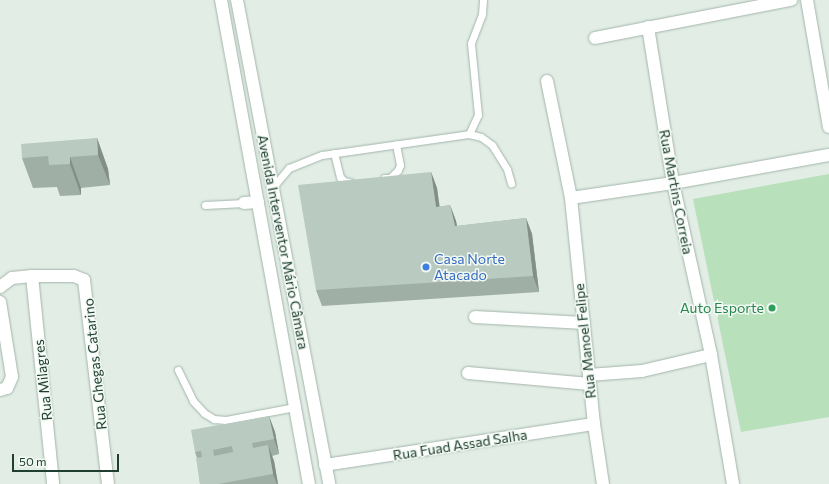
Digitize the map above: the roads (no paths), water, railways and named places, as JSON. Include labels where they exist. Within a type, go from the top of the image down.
[{"type":"street","name":"Avenida Interventor Mário Câmara","points":[[221,0],[309,484]]},
{"type":"street","name":"Avenida Interventor Mário Câmara","points":[[237,0],[329,484]]},
{"type":"street","points":[[595,38],[791,0]]},
{"type":"street","points":[[807,0],[829,127]]},
{"type":"street","name":"Rua Martins Correia","points":[[648,27],[673,183],[711,355],[733,484]]},
{"type":"street","name":"Rua Manoel Felipe","points":[[547,81],[571,198],[589,380],[603,484]]},
{"type":"street","points":[[571,198],[673,183],[829,155]]},
{"type":"street","points":[[244,203],[276,203]]},
{"type":"street","points":[[1,286],[12,278],[32,276]]},
{"type":"street","name":"Rua Ghegas Catarino","points":[[32,276],[74,276],[84,280],[86,284],[108,484]]},
{"type":"street","name":"Rua Milagres","points":[[32,276],[53,484]]},
{"type":"street","points":[[0,302],[10,365],[11,381],[6,388],[0,390]]},
{"type":"street","points":[[475,317],[584,323]]},
{"type":"street","points":[[468,373],[589,380],[642,371],[711,355]]},
{"type":"street","name":"Rua Fuad Assad Salha","points":[[325,465],[594,424]]},
{"type":"lane","points":[[469,134],[478,115],[471,43],[482,14],[483,0]]},
{"type":"lane","points":[[273,187],[289,168],[334,153],[469,134],[481,136],[492,145],[507,169],[511,183]]},
{"type":"lane","points":[[376,179],[390,178],[398,170],[400,165],[396,144]]},
{"type":"lane","points":[[334,153],[340,177],[349,183],[362,181]]},
{"type":"lane","points":[[205,205],[244,203]]},
{"type":"lane","points":[[178,370],[193,402],[204,413],[214,419],[226,420],[295,407]]},
{"type":"place","name":"Casa Norte Atacado","points":[[426,267]]},
{"type":"place","name":"Auto Esporte","points":[[772,308]]}]
